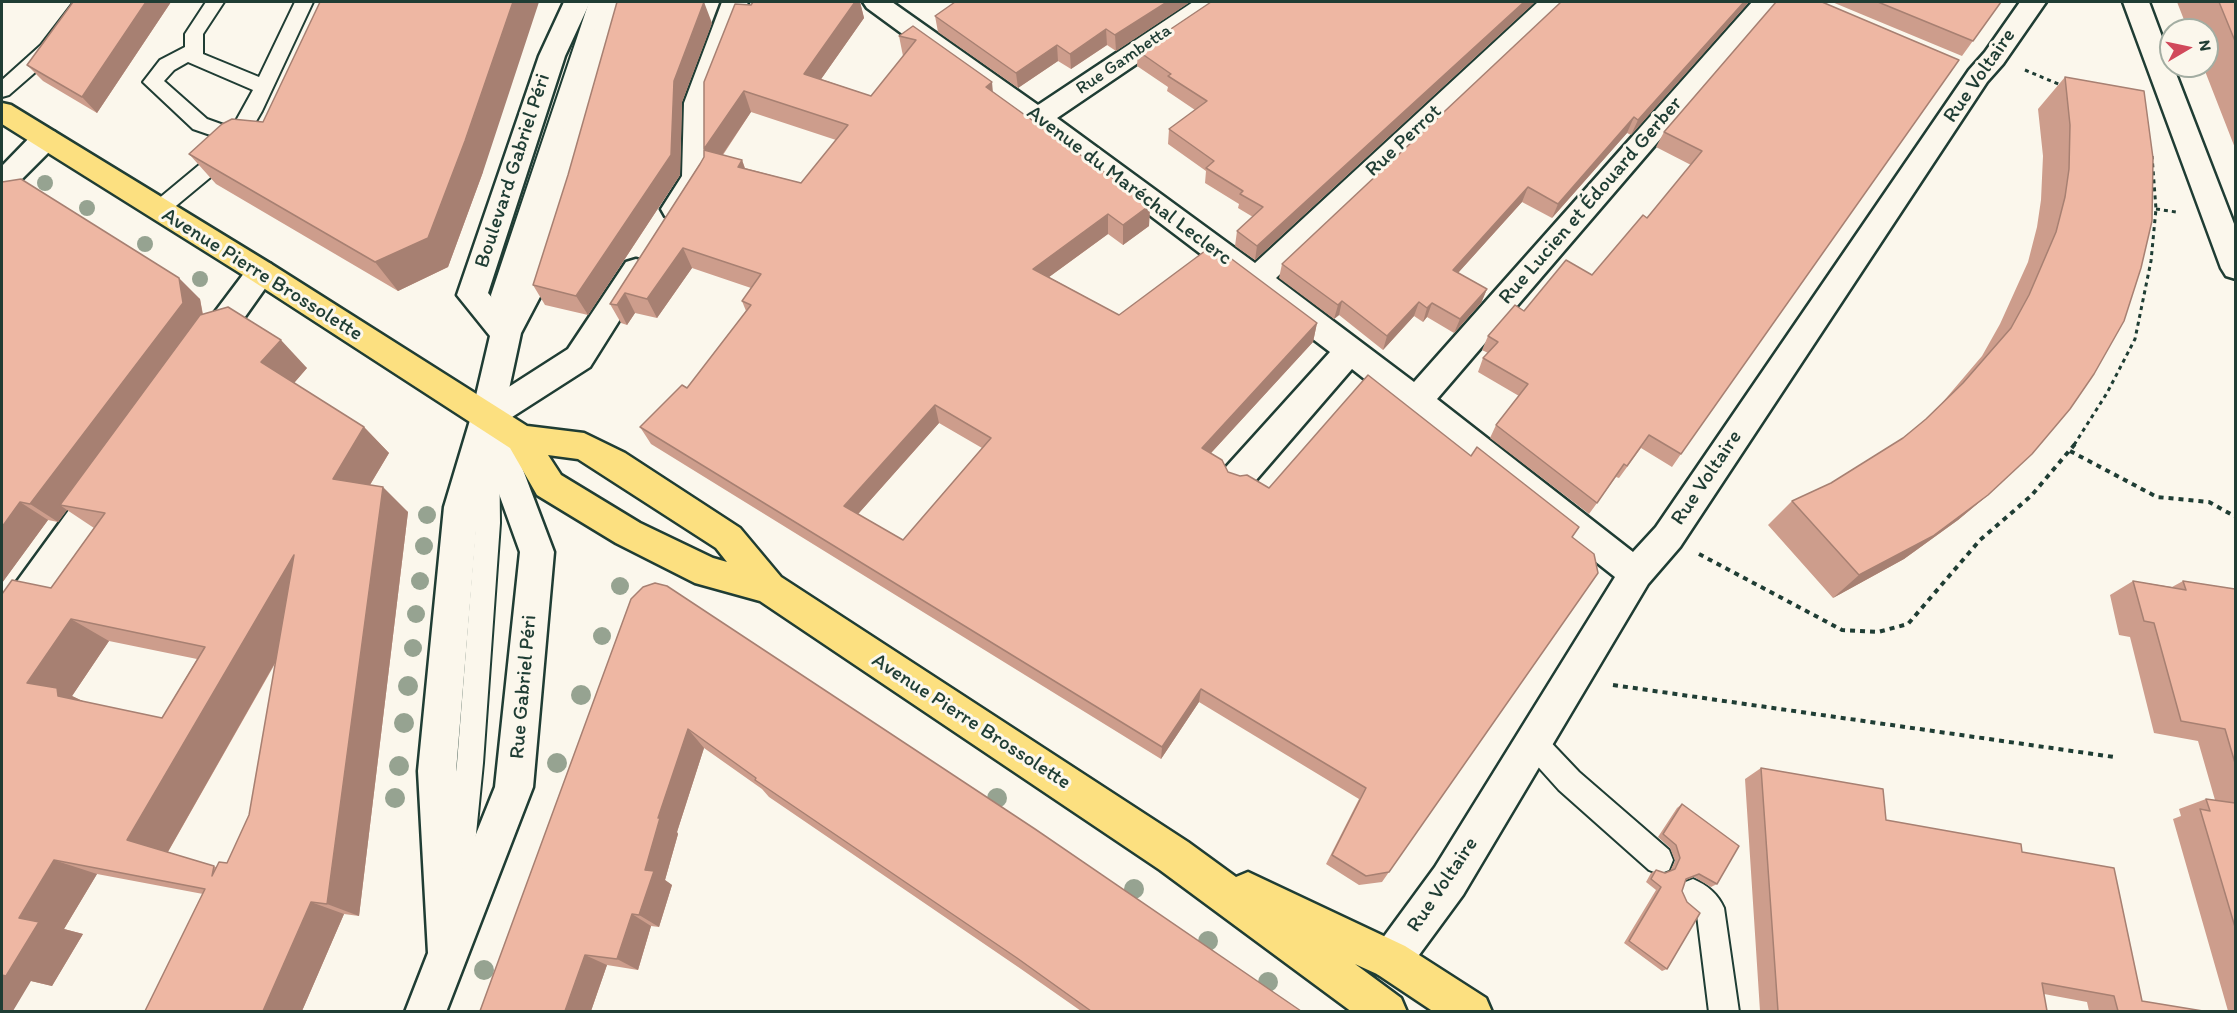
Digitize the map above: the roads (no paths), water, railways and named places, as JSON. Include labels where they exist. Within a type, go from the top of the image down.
[{"type":"main road","name":"Avenue Pierre Brossolette","points":[[2,112],[261,272],[521,439],[549,485],[623,530],[707,572],[769,588]]},
{"type":"main road","name":"Avenue Pierre Brossolette","points":[[521,439],[584,446],[614,463],[728,538],[769,588],[1173,856],[1387,1011]]},
{"type":"main road","name":"Avenue Pierre Brossolette","points":[[1173,856],[1391,960],[1472,1011]]},
{"type":"street","name":"Boulevard Gabriel Péri","points":[[506,333],[472,295],[552,56],[577,2]]},
{"type":"street","name":"Boulevard Gabriel Péri","points":[[487,417],[506,333],[527,293],[616,2]]},
{"type":"street","points":[[487,417],[579,358],[696,177],[697,103],[735,2]]},
{"type":"street","name":"Avenue du Maréchal Leclerc","points":[[876,2],[1038,118],[1255,280],[1416,401],[1636,573]]},
{"type":"street","name":"Rue Gambetta","points":[[1038,118],[1210,2]]},
{"type":"street","name":"Rue Perrot","points":[[1255,280],[1553,2]]},
{"type":"street","name":"Rue Lucien et Édouard Gerber","points":[[1416,401],[1766,2]]},
{"type":"street","name":"Rue Voltaire","points":[[1391,960],[1449,881],[1636,573],[1668,537],[1978,68],[2033,2]]},
{"type":"street","points":[[2136,2],[2235,268]]},
{"type":"street","points":[[2,182],[45,139]]},
{"type":"street","points":[[188,373],[261,272]]},
{"type":"street","points":[[1238,477],[1349,351]]},
{"type":"street","name":"Rue Gabriel Péri","points":[[448,953],[438,754],[461,507],[487,417]]},
{"type":"street","name":"Rue Gabriel Péri","points":[[425,1011],[514,788],[537,552],[487,417]]},
{"type":"street","points":[[2,630],[126,458]]},
{"type":"lane","points":[[2,90],[48,50],[83,2]]},
{"type":"lane","points":[[214,2],[194,34],[194,57],[264,87]]},
{"type":"lane","points":[[158,210],[229,151],[264,87],[304,2]]},
{"type":"lane","name":"Boulevard Gabriel Péri","points":[[506,333],[502,295],[598,2]]},
{"type":"lane","points":[[194,50],[166,65],[153,82],[200,124],[237,137]]},
{"type":"lane","points":[[1532,741],[1569,781],[1659,861]]},
{"type":"lane","points":[[1693,893],[1710,908],[1724,1011]]}]
